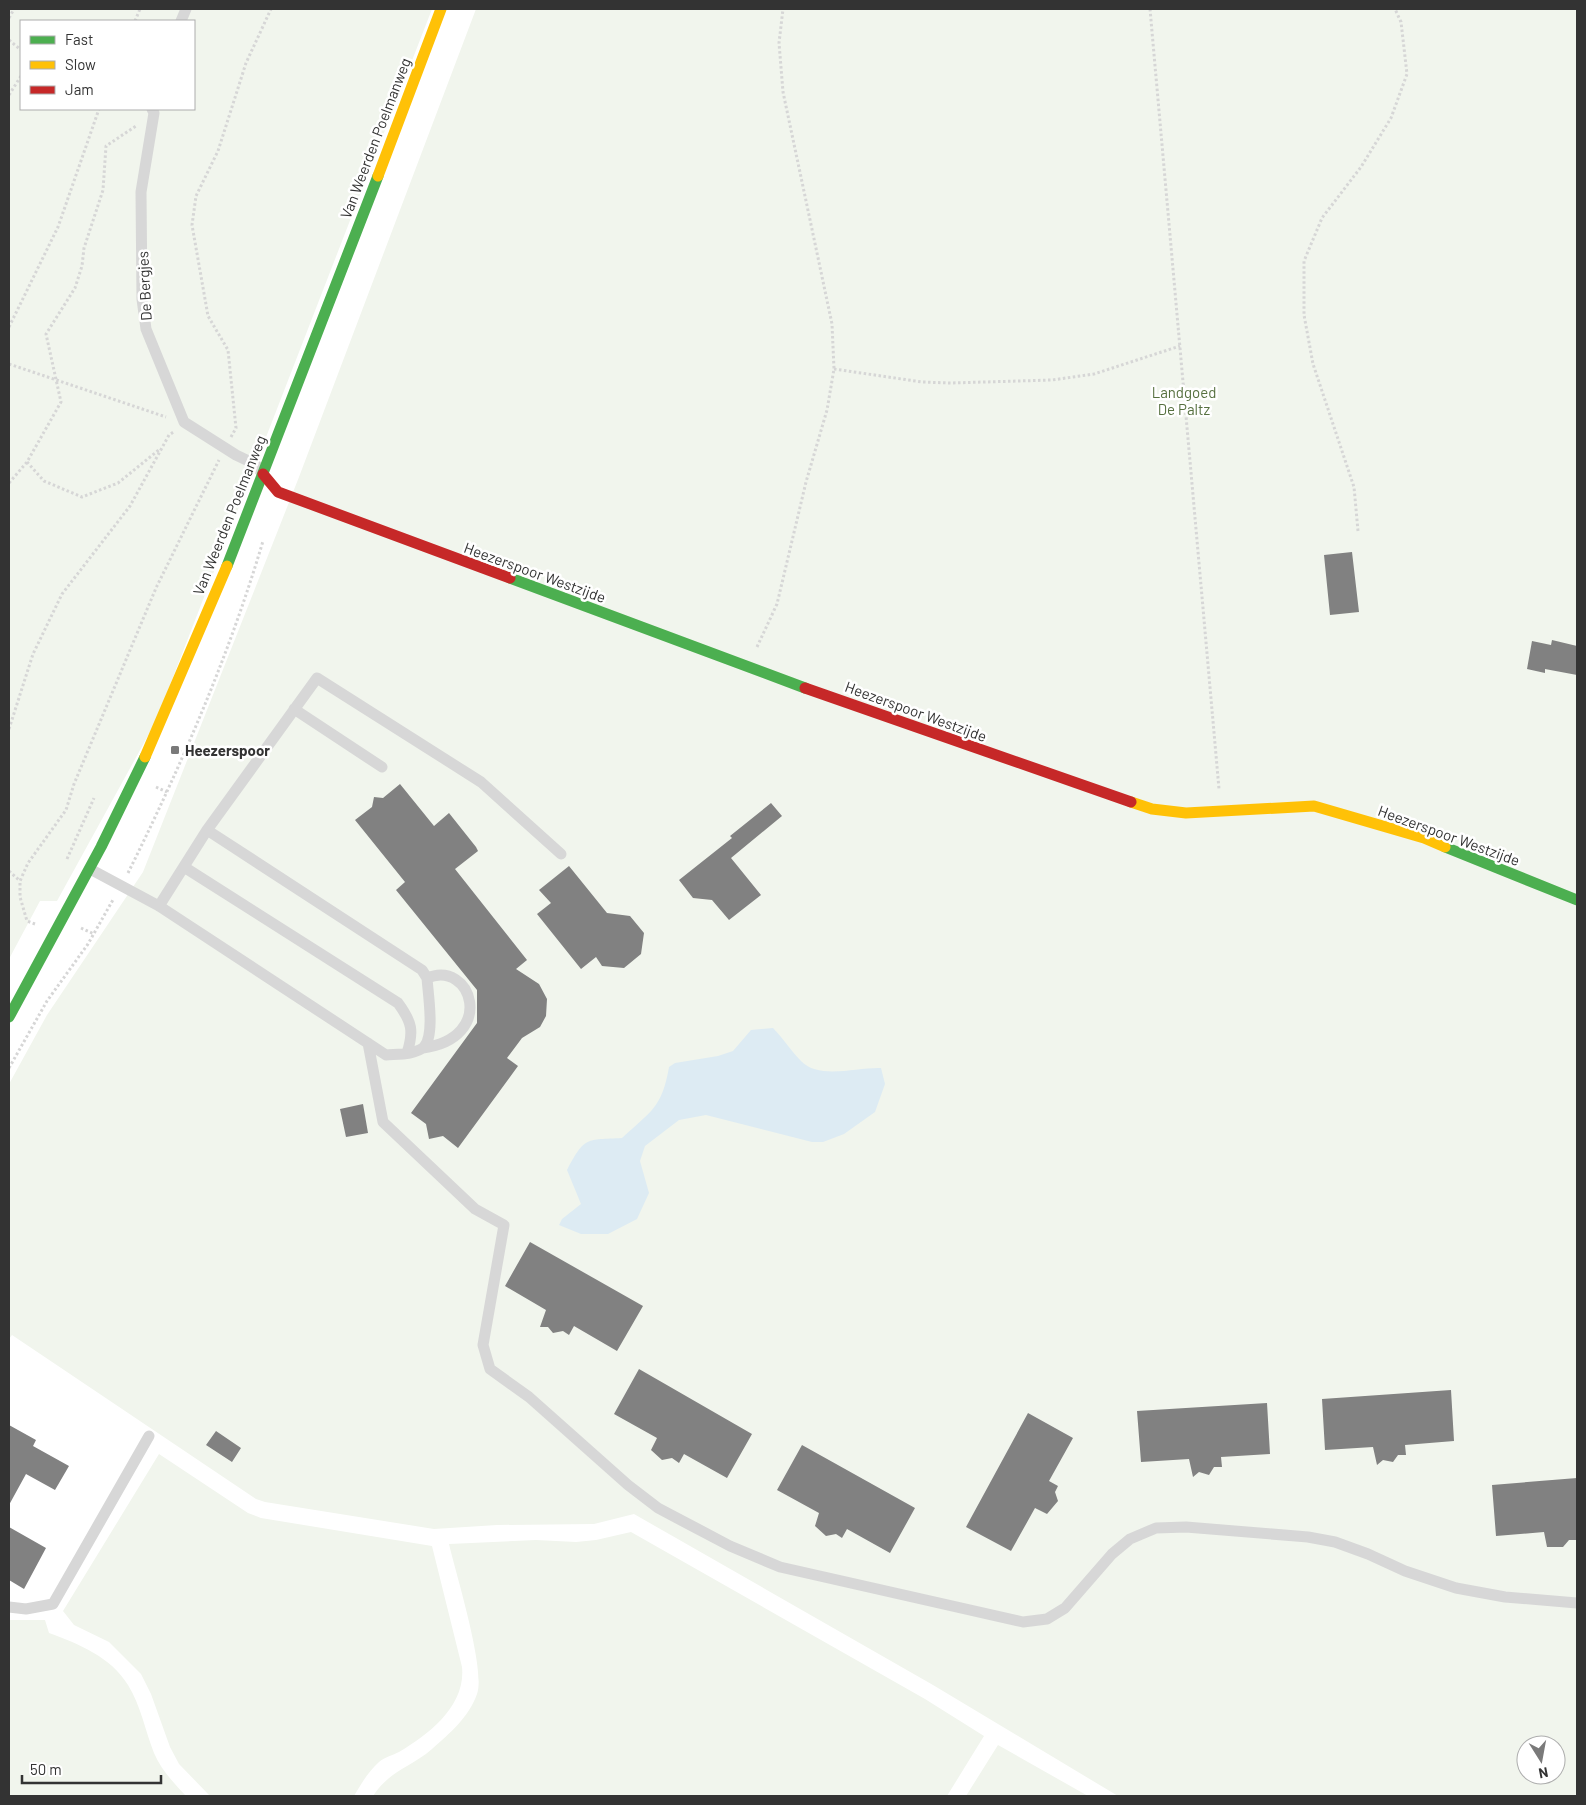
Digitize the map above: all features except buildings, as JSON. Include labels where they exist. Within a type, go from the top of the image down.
[{"type":"street","name":"Van Weerden Poelmanweg","points":[[9,1017],[63,919],[150,744],[263,474],[441,9]]},
{"type":"street","name":"Heezerspoor Westzijde","points":[[263,474],[278,492],[747,668],[1106,795],[1152,809],[1186,813],[1314,806],[1424,838],[1577,900]]},
{"type":"lane","name":"De Bergjes","points":[[153,111],[140,192],[142,299],[146,329],[184,422]]},
{"type":"lane","points":[[184,422],[225,448],[255,464],[263,474]]},
{"type":"lane","points":[[159,906],[207,830],[317,678],[482,782],[561,854]]},
{"type":"lane","points":[[294,709],[382,767]]},
{"type":"lane","points":[[207,830],[422,970],[427,978],[430,1029],[429,1038],[423,1048]]},
{"type":"lane","points":[[184,867],[398,1003],[407,1015],[413,1034],[407,1054]]},
{"type":"lane","points":[[88,868],[159,906],[386,1055],[407,1054],[445,1042],[458,1034],[468,1024],[470,1013],[468,996],[460,982],[453,976],[438,973],[427,978]]},
{"type":"lane","points":[[368,1043],[383,1122],[475,1209],[504,1225],[483,1346],[490,1369],[529,1397],[628,1485],[658,1508],[730,1546],[780,1567],[817,1577],[1023,1622],[1047,1619],[1066,1608],[1112,1554],[1130,1539],[1156,1528],[1186,1527],[1308,1537],[1335,1542],[1368,1554],[1405,1571],[1456,1588],[1505,1597],[1577,1603]]},
{"type":"lane","points":[[9,1607],[26,1609],[53,1604],[149,1436]]},
{"type":"path","points":[[9,18],[14,9]]},
{"type":"path","points":[[35,925],[27,921],[20,898],[20,881],[28,863],[66,810],[74,784],[156,588],[236,428],[228,350],[208,316],[192,224],[196,196],[218,151],[246,63],[271,9]]},
{"type":"path","points":[[747,668],[777,604],[806,482],[827,410],[834,369],[830,314],[783,92],[780,43],[783,9]]},
{"type":"path","points":[[1150,9],[1221,810]]},
{"type":"path","points":[[1358,532],[1354,487],[1313,364],[1304,314],[1304,261],[1322,218],[1361,167],[1391,118],[1407,74],[1401,22],[1396,9]]},
{"type":"path","points":[[9,40],[20,49]]},
{"type":"path","points":[[9,95],[20,78]]},
{"type":"path","points":[[9,326],[58,227],[99,110]]},
{"type":"path","points":[[9,483],[27,462],[61,402],[46,334],[75,288],[82,266],[84,248],[103,190],[106,146],[153,111]]},
{"type":"path","points":[[834,369],[922,382],[1052,380],[1094,374],[1180,346]]},
{"type":"path","points":[[9,364],[158,415],[184,422]]},
{"type":"path","points":[[9,729],[32,654],[62,594],[130,506],[161,448],[118,483],[82,497],[44,481],[27,462]]},
{"type":"path","points":[[9,1068],[47,1001],[94,934],[121,886],[184,753],[231,639],[264,538]]},
{"type":"path","points":[[174,749],[184,753]]},
{"type":"path","points":[[156,787],[166,792]]},
{"type":"path","points":[[9,871],[20,881]]},
{"type":"green space","points":[[9,9],[432,9],[156,721],[57,901],[40,901],[9,959]]},
{"type":"green space","name":"Landgoed De Paltz","points":[[476,9],[1577,9],[1577,1796],[1118,1796],[933,1685],[634,1514],[594,1524],[497,1525],[434,1529],[256,1499],[12,1335],[9,1339],[9,1084],[47,1015],[143,872],[299,477]]},
{"type":"green space","points":[[159,1454],[248,1513],[261,1518],[432,1546],[462,1667],[462,1681],[458,1694],[444,1717],[434,1727],[411,1745],[379,1762],[365,1778],[354,1796],[210,1796],[179,1764],[170,1747],[151,1694],[141,1674],[109,1642],[74,1625],[63,1611]]},
{"type":"green space","points":[[631,1532],[925,1699],[984,1736],[947,1796],[373,1796],[386,1780],[424,1755],[452,1731],[469,1710],[477,1694],[479,1682],[474,1644],[449,1544],[536,1540],[576,1542],[596,1540]]},
{"type":"green space","points":[[9,1620],[45,1620],[49,1633],[83,1647],[113,1667],[121,1675],[132,1693],[160,1765],[186,1796],[9,1796]]},
{"type":"green space","points":[[998,1745],[1088,1796],[966,1796]]},
{"type":"shaded area","points":[[773,1028],[797,1057],[809,1067],[828,1071],[881,1068],[885,1084],[875,1112],[844,1134],[823,1142],[812,1142],[706,1115],[679,1120],[645,1146],[640,1161],[649,1193],[637,1219],[608,1234],[581,1234],[559,1225],[562,1219],[581,1204],[567,1170],[583,1145],[594,1140],[622,1138],[654,1108],[663,1092],[669,1067],[675,1063],[718,1056],[733,1051],[751,1030]]},
{"type":"traffic: fast","points":[[227,566],[378,176]]},
{"type":"traffic: fast","points":[[510,578],[805,688]]},
{"type":"traffic: fast","points":[[9,1017],[101,847],[145,757]]},
{"type":"traffic: fast","points":[[1445,847],[1577,900]]},
{"type":"traffic: slow","points":[[378,176],[441,9]]},
{"type":"traffic: slow","points":[[145,757],[227,566]]},
{"type":"traffic: slow","points":[[1131,802],[1152,809],[1186,813],[1314,806],[1424,838],[1445,847]]},
{"type":"traffic: jam","points":[[263,474],[278,492],[510,578]]},
{"type":"traffic: jam","points":[[805,688],[1131,802]]},
{"type":"place","name":"Heezerspoor","points":[[175,750]]}]
